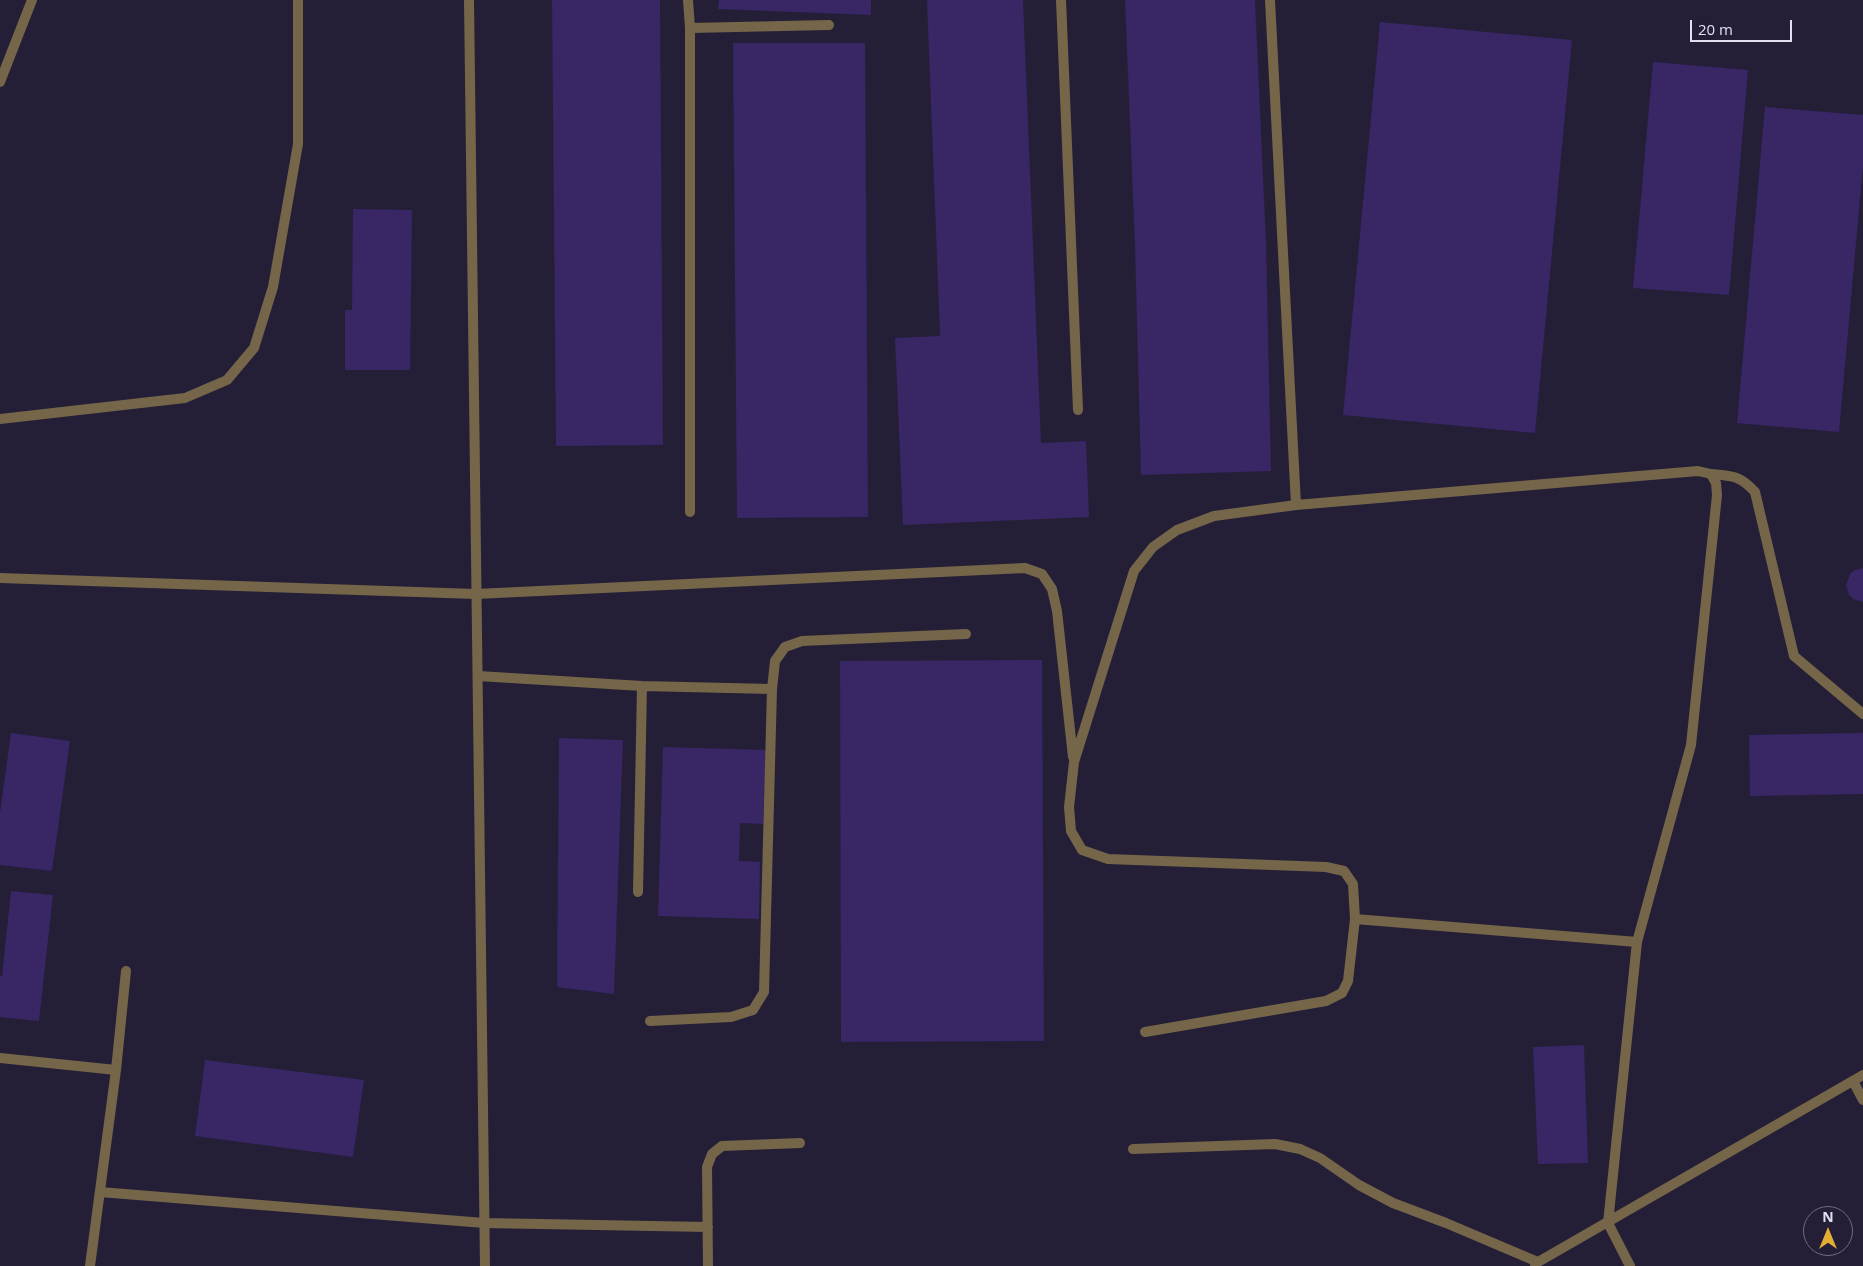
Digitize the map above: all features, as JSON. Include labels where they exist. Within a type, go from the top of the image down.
[{"type":"street","points":[[0,82],[32,0]]},
{"type":"street","points":[[0,419],[185,398],[227,380],[254,348],[273,287],[298,144],[298,0]]},
{"type":"street","points":[[469,0],[485,1266]]},
{"type":"street","points":[[688,0],[690,28],[690,512]]},
{"type":"street","points":[[1061,0],[1078,410]]},
{"type":"street","points":[[1270,0],[1296,505]]},
{"type":"street","points":[[690,28],[828,25]]},
{"type":"street","points":[[1145,1032],[1326,1001],[1342,993],[1348,980],[1355,919],[1353,884],[1344,871],[1326,867],[1108,860],[1082,850],[1071,831],[1069,807],[1074,762],[1134,571],[1152,547],[1177,530],[1214,516],[1296,505],[1698,471],[1735,476],[1745,480],[1755,492],[1794,656],[1863,714]]},
{"type":"street","points":[[1630,1266],[1608,1223],[1637,942],[1691,745],[1717,495],[1716,483],[1710,474]]},
{"type":"street","points":[[0,578],[476,594],[1025,568],[1042,574],[1052,588],[1057,611],[1074,762]]},
{"type":"street","points":[[650,1021],[731,1017],[753,1010],[764,992],[772,689],[775,662],[785,647],[802,641],[966,634]]},
{"type":"street","points":[[478,676],[642,686],[772,689]]},
{"type":"street","points":[[638,892],[642,686]]},
{"type":"street","points":[[1355,919],[1637,942]]},
{"type":"street","points":[[90,1266],[116,1070],[126,972]]},
{"type":"street","points":[[0,1058],[116,1070]]},
{"type":"street","points":[[1133,1149],[1275,1144],[1300,1149],[1320,1158],[1359,1185],[1393,1203],[1446,1223],[1536,1264],[1863,1075]]},
{"type":"street","points":[[1853,1081],[1863,1100]]},
{"type":"street","points":[[708,1266],[707,1167],[712,1154],[722,1146],[800,1143]]},
{"type":"street","points":[[100,1192],[484,1223],[708,1227]]},
{"type":"building","points":[[552,0],[660,0],[663,445],[556,446]]},
{"type":"building","points":[[719,0],[871,0],[871,15],[718,9]]},
{"type":"building","points":[[927,0],[1023,0],[1041,443],[1086,441],[1089,517],[903,525],[895,338],[940,336]]},
{"type":"building","points":[[1125,0],[1255,0],[1266,243],[1271,471],[1141,475],[1135,246]]},
{"type":"building","points":[[1380,22],[1572,40],[1535,433],[1343,415]]},
{"type":"building","points":[[733,43],[865,43],[868,517],[737,518]]},
{"type":"building","points":[[1653,62],[1748,70],[1729,295],[1633,288]]},
{"type":"building","points":[[1765,107],[1863,115],[1863,166],[1839,432],[1737,423]]},
{"type":"building","points":[[353,209],[412,210],[410,370],[345,370],[345,310],[352,310]]},
{"type":"building","points":[[1863,568],[1863,602],[1853,599],[1849,595],[1846,585],[1850,574],[1855,570]]},
{"type":"building","points":[[1042,660],[1044,1041],[841,1042],[840,661]]},
{"type":"building","points":[[11,733],[70,741],[52,871],[0,865],[0,813]]},
{"type":"building","points":[[1863,733],[1863,794],[1750,796],[1749,735]]},
{"type":"building","points":[[559,738],[623,740],[614,994],[557,987]]},
{"type":"building","points":[[663,747],[766,750],[763,824],[740,823],[739,861],[760,862],[759,919],[658,916]]},
{"type":"building","points":[[11,891],[53,895],[39,1021],[0,1017],[0,976],[2,976]]},
{"type":"building","points":[[1584,1045],[1588,1163],[1538,1164],[1533,1047]]},
{"type":"building","points":[[205,1060],[364,1080],[353,1157],[195,1136]]}]
